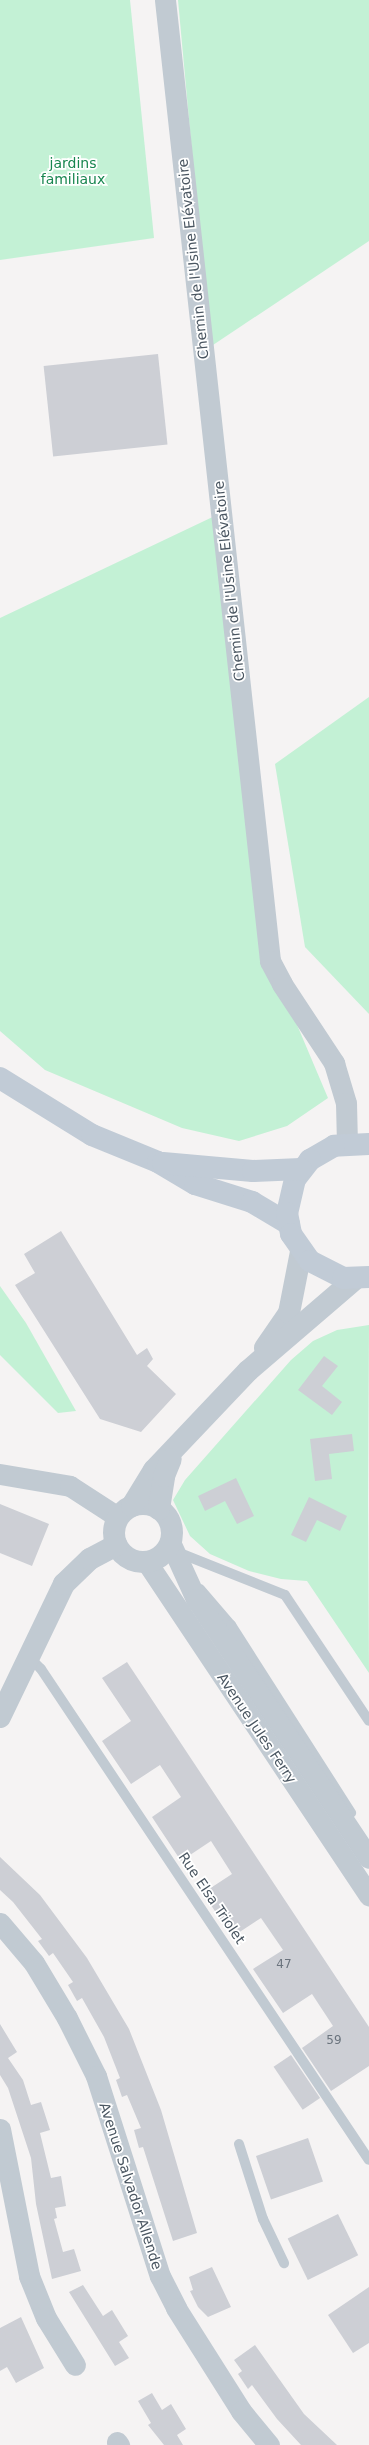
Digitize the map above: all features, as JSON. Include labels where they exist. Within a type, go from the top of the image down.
[{"type":"main road","points":[[0,1078],[92,1134],[158,1162],[195,1184],[252,1202],[289,1224]]},
{"type":"main road","points":[[362,1278],[331,1274],[301,1252],[289,1224],[288,1201],[301,1169],[322,1152],[347,1143],[369,1144]]},
{"type":"main road","points":[[158,1162],[253,1171],[301,1169]]},
{"type":"street","name":"Chemin de l'Usine Elévatoire","points":[[165,0],[270,961],[282,984],[334,1063],[346,1103],[347,1143]]},
{"type":"street","points":[[0,1474],[70,1486],[125,1511],[141,1504],[159,1509],[169,1520],[172,1547],[160,1555],[146,1561],[128,1558],[116,1545],[114,1529],[125,1511],[154,1470],[173,1454],[248,1371],[289,1313],[301,1252]]},
{"type":"street","points":[[248,1371],[362,1278]]},
{"type":"street","points":[[159,1509],[164,1476],[173,1454]]},
{"type":"street","points":[[0,1715],[64,1584],[90,1559],[116,1545]]},
{"type":"street","name":"Avenue Jules Ferry","points":[[172,1547],[196,1598],[369,1858]]},
{"type":"street","name":"Avenue Jules Ferry","points":[[146,1561],[369,1895]]},
{"type":"street","name":"Avenue Salvador Allende","points":[[0,1923],[34,1963],[67,2018],[96,2076],[155,2262],[176,2308],[242,2411],[269,2445]]},
{"type":"street","points":[[0,2129],[17,2209],[9,2232],[39,2302],[75,2365]]},
{"type":"lane","points":[[172,1547],[223,1572],[285,1595],[369,1721]]},
{"type":"lane","points":[[184,1571],[231,1625],[369,1842]]},
{"type":"lane","name":"Rue Elsa Triolet","points":[[28,1656],[41,1669],[369,2160]]},
{"type":"lane","points":[[239,2144],[263,2219],[284,2264]]},
{"type":"green space","name":"jardins familiaux","points":[[0,0],[130,0],[154,238],[0,260]]},
{"type":"green space","points":[[178,0],[369,0],[369,241],[210,347]]},
{"type":"green space","points":[[221,513],[270,961],[328,1098],[287,1126],[239,1141],[182,1128],[45,1070],[0,1031],[0,618]]},
{"type":"green space","points":[[369,697],[369,1014],[305,947],[275,764]]},
{"type":"green space","points":[[0,1286],[26,1323],[76,1411],[58,1413],[0,1355]]},
{"type":"green space","points":[[369,1325],[369,1673],[307,1581],[281,1579],[249,1571],[210,1554],[190,1536],[173,1500],[185,1480],[291,1360],[313,1341],[337,1330]]},
{"type":"building","points":[[158,354],[168,445],[53,457],[44,366]]},
{"type":"building","points":[[61,1231],[137,1355],[147,1348],[153,1359],[147,1366],[176,1394],[141,1432],[100,1419],[15,1285],[35,1273],[24,1254]]},
{"type":"building","points":[[324,1356],[338,1366],[322,1386],[342,1402],[332,1415],[298,1390]]},
{"type":"building","points":[[352,1434],[354,1451],[329,1454],[332,1479],[315,1481],[310,1439]]},
{"type":"building","points":[[236,1478],[254,1516],[237,1524],[225,1501],[205,1511],[198,1496]]},
{"type":"building","points":[[309,1497],[347,1516],[340,1531],[317,1520],[306,1542],[291,1535]]},
{"type":"building","points":[[0,1504],[49,1524],[32,1566],[0,1553]]},
{"type":"building","points":[[127,1662],[369,2027],[369,2066],[331,2091],[302,2048],[333,2026],[312,1994],[283,2013],[253,1969],[283,1950],[261,1918],[232,1937],[203,1893],[232,1874],[211,1841],[181,1861],[152,1817],[181,1797],[160,1765],[131,1784],[102,1741],[131,1721],[102,1678]]},
{"type":"building","points":[[0,1857],[40,1895],[87,1958],[129,2029],[161,2110],[197,2233],[173,2241],[143,2147],[139,2148],[134,2130],[141,2128],[127,2095],[122,2097],[116,2080],[120,2078],[104,2037],[82,1998],[77,2001],[68,1985],[73,1982],[53,1953],[49,1956],[38,1941],[42,1939],[13,1902],[0,1890]]},
{"type":"building","points":[[0,2024],[17,2052],[8,2058],[23,2080],[31,2105],[41,2102],[50,2130],[40,2133],[51,2178],[61,2176],[66,2206],[55,2208],[57,2218],[54,2219],[63,2252],[74,2249],[81,2271],[52,2279],[36,2204],[31,2158],[8,2088],[0,2075]]},
{"type":"building","points":[[291,2055],[320,2098],[303,2110],[274,2067]]},
{"type":"building","points":[[308,2138],[323,2181],[271,2199],[256,2156]]},
{"type":"building","points":[[338,2214],[358,2255],[308,2280],[288,2239]]},
{"type":"building","points":[[212,2267],[231,2307],[208,2317],[198,2307],[190,2291],[193,2290],[189,2277]]},
{"type":"building","points":[[83,2285],[103,2316],[112,2310],[128,2336],[119,2342],[129,2358],[115,2366],[69,2292]]},
{"type":"building","points":[[369,2287],[369,2343],[353,2353],[328,2315]]},
{"type":"building","points":[[21,2317],[44,2368],[16,2383],[7,2367],[0,2371],[0,2328]]},
{"type":"building","points":[[255,2345],[304,2414],[337,2445],[301,2445],[277,2419],[252,2385],[248,2389],[238,2374],[242,2371],[234,2360]]},
{"type":"building","points":[[152,2393],[162,2410],[171,2404],[186,2429],[177,2435],[183,2445],[164,2445],[148,2425],[151,2423],[138,2401]]}]
